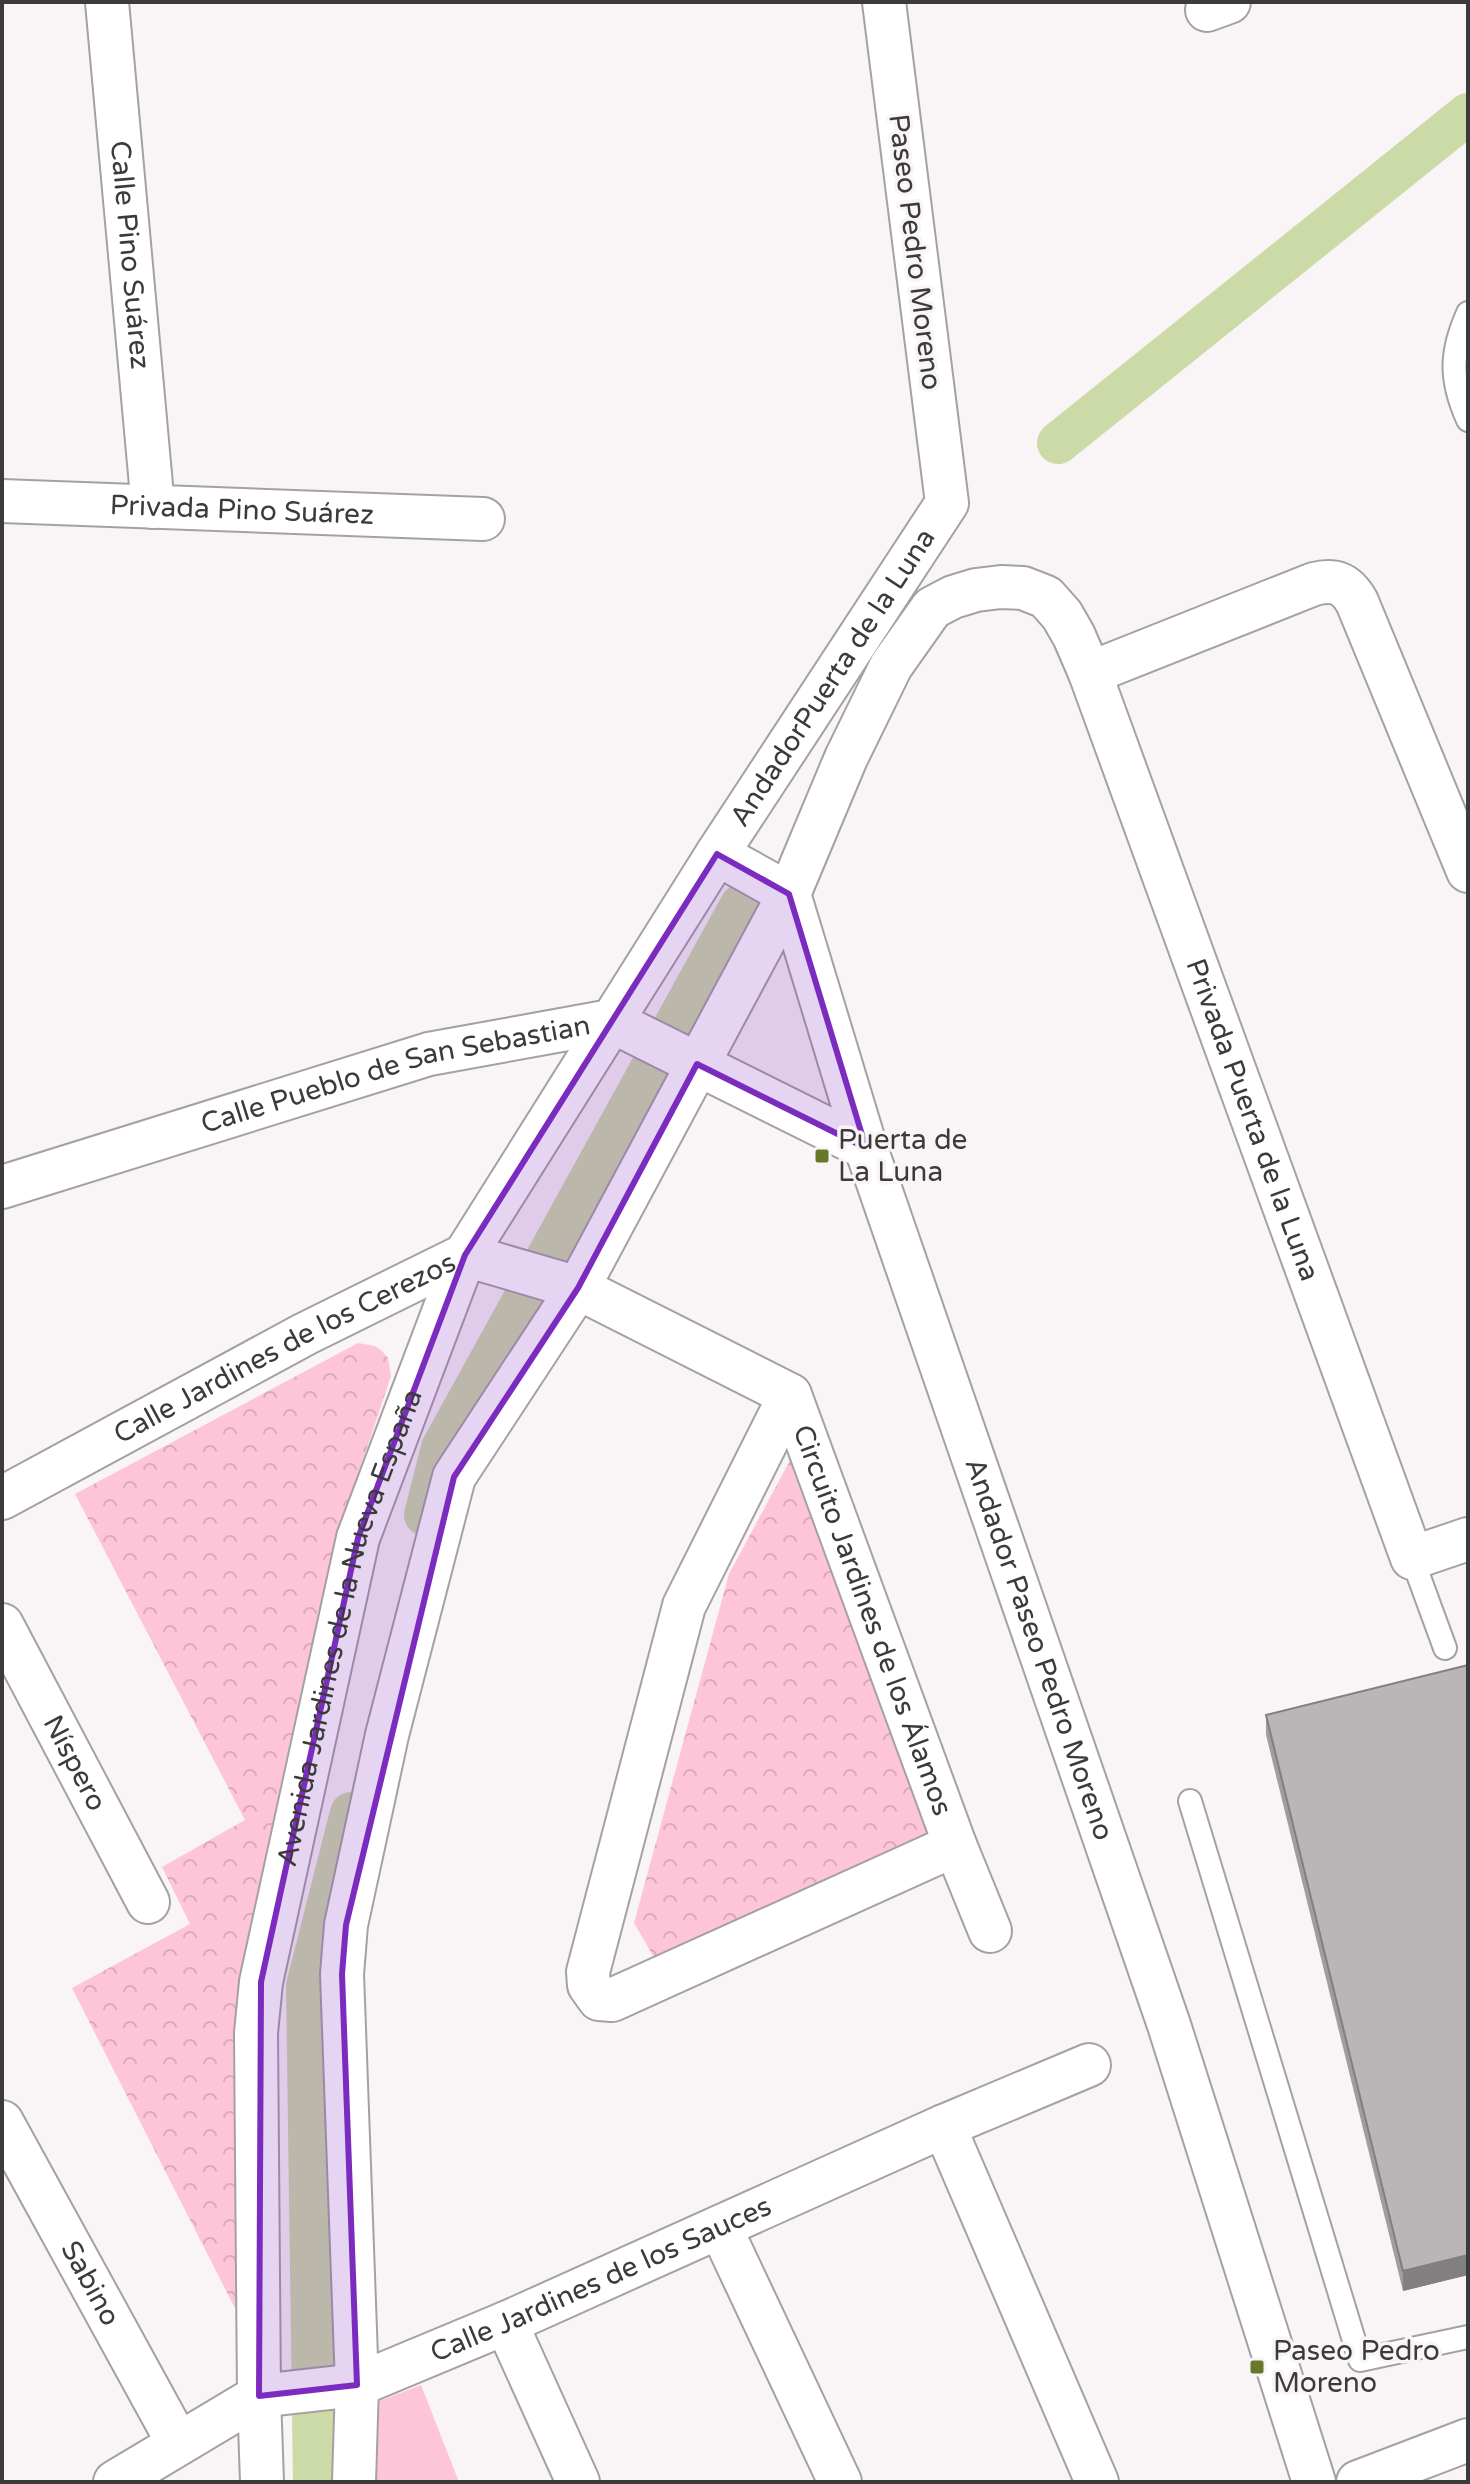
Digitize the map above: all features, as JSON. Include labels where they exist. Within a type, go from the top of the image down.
[{"type":"street","name":"Calle Pino Suárez","points":[[107,2],[153,507]]},
{"type":"street","name":"Paseo Pedro Moreno","points":[[884,2],[947,503]]},
{"type":"street","name":"Privada Pino Suárez","points":[[2,501],[483,519]]},
{"type":"street","name":"AndadorPuerta de la Luna","points":[[717,854],[947,503]]},
{"type":"street","points":[[1090,673],[1314,584],[1340,582],[1357,602],[1468,871]]},
{"type":"street","name":"AndadorPuerta de la Luna","points":[[789,894],[869,709],[891,666],[932,608],[964,594],[1001,587],[1023,588],[1046,597]]},
{"type":"street","name":"Privada Puerta de la Luna","points":[[1046,597],[1062,615],[1090,673],[1412,1558]]},
{"type":"street","points":[[354,2482],[346,2387],[342,1974],[346,1925],[387,1735],[454,1477],[789,894],[717,854]]},
{"type":"street","name":"Avenida Jardines de la Nueva España","points":[[262,2482],[275,2395],[256,2033],[261,1982],[358,1538],[479,1259],[620,1024],[717,854]]},
{"type":"street","name":"Andador Paseo Pedro Moreno","points":[[789,894],[866,1148],[1169,2025],[1314,2482]]},
{"type":"street","name":"Calle Pueblo de San Sebastian","points":[[2,1187],[429,1054],[620,1024],[866,1148]]},
{"type":"street","name":"Calle Jardines de los Cerezos","points":[[2,1498],[305,1334],[479,1259],[567,1285]]},
{"type":"street","name":"Circuito Jardines de los Álamos","points":[[567,1285],[790,1395],[955,1845],[990,1931]]},
{"type":"street","name":"Circuito Jardines de los Álamos","points":[[790,1395],[684,1606],[588,1972],[589,1985],[599,1999],[612,2000],[955,1845]]},
{"type":"street","points":[[1412,1558],[1468,1539]]},
{"type":"street","name":"Níspero","points":[[2,1625],[148,1902]]},
{"type":"street","name":"Calle Jardines de los Sauces","points":[[115,2482],[178,2443],[275,2395],[346,2387],[506,2323],[944,2126],[1089,2065]]},
{"type":"street","name":"Sabino","points":[[2,2122],[178,2443]]},
{"type":"street","points":[[944,2126],[1097,2482]]},
{"type":"street","points":[[720,2227],[840,2482]]},
{"type":"street","points":[[506,2323],[578,2482]]},
{"type":"street","points":[[1358,2482],[1399,2474],[1468,2440]]},
{"type":"lane","points":[[1468,313],[1458,337],[1453,368],[1459,401],[1468,420]]},
{"type":"lane","name":"Privada Puerta de la Luna","points":[[1412,1558],[1445,1648]]},
{"type":"lane","points":[[1190,1801],[1360,2360],[1468,2337]]},
{"type":"highlighted area","points":[[717,854],[789,894],[866,1148],[697,1064],[578,1288],[454,1477],[346,1925],[342,1974],[357,2385],[259,2396],[261,1982],[358,1538],[465,1255]]},
{"type":"green space","points":[[358,1343],[375,1346],[382,1351],[388,1358],[391,1376],[361,1466],[240,1976],[244,2326],[72,1988],[190,1924],[162,1867],[245,1820],[75,1494]]},
{"type":"green space","points":[[794,1453],[933,1832],[656,1961],[634,1923],[729,1574]]},
{"type":"green space","points":[[421,2385],[459,2482],[373,2482],[374,2403]]},
{"type":"building","points":[[1468,1665],[1468,2255],[1403,2271],[1266,1715]]},
{"type":"waterway","points":[[1058,443],[1468,114]]},
{"type":"waterway","points":[[425,1515],[442,1448],[741,905]]},
{"type":"waterway","points":[[314,2482],[307,1986],[351,1813]]},
{"type":"place","name":"Puerta de La Luna","points":[[822,1156]]},
{"type":"place","name":"Paseo Pedro Moreno","points":[[1257,2367]]}]
